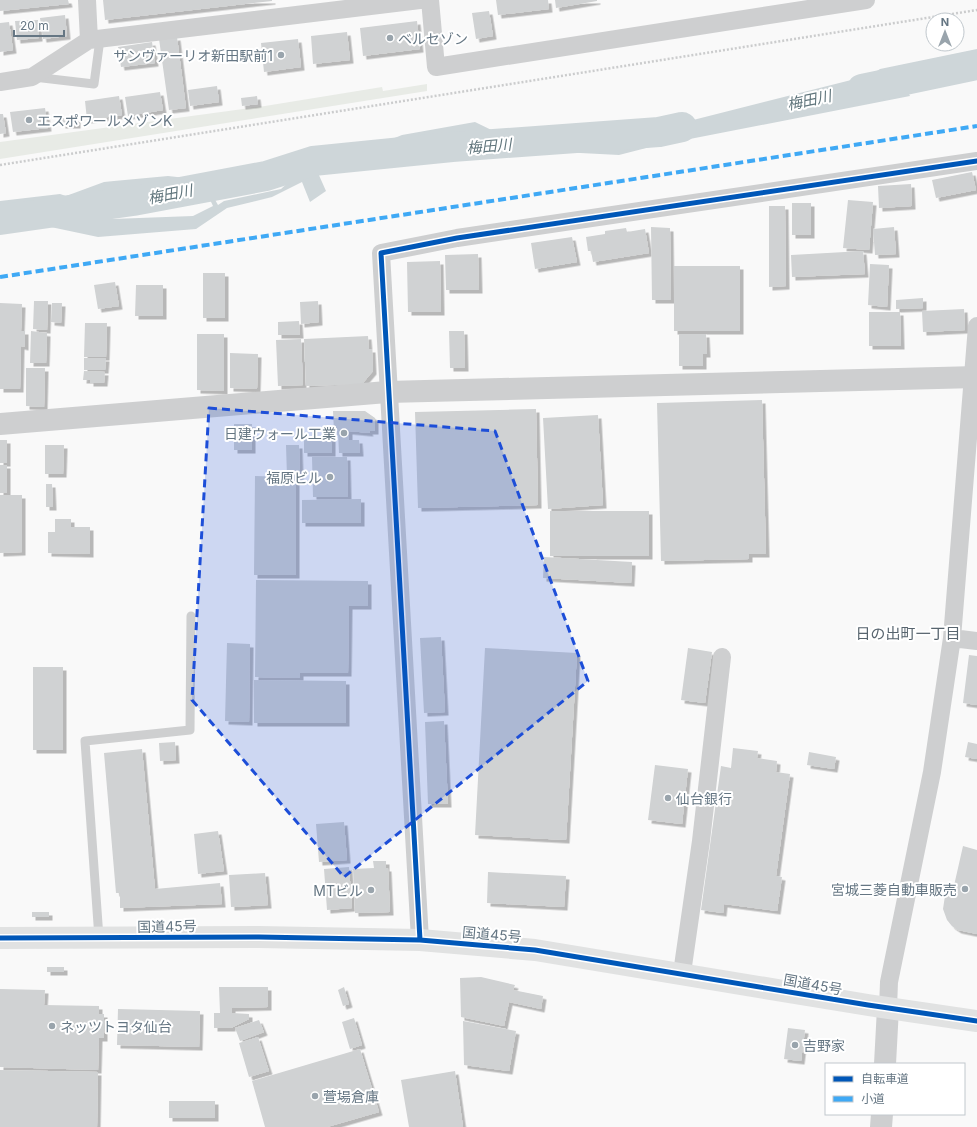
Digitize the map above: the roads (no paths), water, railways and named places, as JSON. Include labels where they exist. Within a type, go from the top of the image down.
[{"type":"highway","name":"国道45号","points":[[0,938],[259,937],[420,940],[535,950],[888,1008],[977,1021]]},
{"type":"street","points":[[87,0],[94,39]]},
{"type":"street","points":[[0,82],[32,77],[94,39],[420,0]]},
{"type":"street","points":[[430,0],[436,67],[808,5],[866,0]]},
{"type":"street","points":[[420,940],[381,253],[457,238],[977,161]]},
{"type":"street","points":[[885,1063],[889,982],[932,772],[952,638],[975,377],[977,326]]},
{"type":"street","points":[[0,424],[388,392],[975,377]]},
{"type":"street","points":[[952,638],[977,641]]},
{"type":"street","points":[[682,973],[700,842],[722,656]]},
{"type":"street","points":[[881,1127],[882,1115]]},
{"type":"lane","points":[[32,77],[94,84],[94,39]]},
{"type":"lane","points":[[99,938],[85,741],[190,730],[191,616]]},
{"type":"water","points":[[977,49],[977,57],[898,72],[910,96],[654,146],[619,155],[485,148],[438,141],[381,154],[363,168],[318,173],[326,191],[310,202],[302,182],[272,197],[227,208],[196,229],[98,237],[46,226],[0,224],[0,201],[60,194],[66,196],[104,182],[168,176],[204,180],[218,205],[224,201],[281,189],[300,172],[355,154],[402,135],[475,122],[520,144],[634,135],[871,75],[880,69]],"holes":[[[150,185],[203,185],[213,206],[193,216],[112,219],[102,207]]]},
{"type":"waterway","name":"梅田川","points":[[862,89],[977,65]]},
{"type":"waterway","name":"梅田川","points":[[0,220],[133,201],[266,176],[313,161],[452,147],[659,132],[682,127]]},
{"type":"place","name":"ベルセゾン","points":[[390,38]]},
{"type":"place","name":"サンヴァーリオ新田駅前1","points":[[281,55]]},
{"type":"place","name":"エスポワールメゾンK","points":[[29,120]]},
{"type":"place","name":"日建ウォール工業","points":[[344,433]]},
{"type":"place","name":"福原ビル","points":[[330,477]]},
{"type":"place","name":"仙台銀行","points":[[668,798]]},
{"type":"place","name":"宮城三菱自動車販売","points":[[965,889]]},
{"type":"place","name":"MTビル","points":[[371,890]]},
{"type":"place","name":"ネッツトヨタ仙台","points":[[52,1026]]},
{"type":"place","name":"吉野家","points":[[795,1045]]},
{"type":"place","name":"萱場倉庫","points":[[315,1096]]},
{"type":"district","name":"日の出町一丁目","points":[[908,633]]}]
